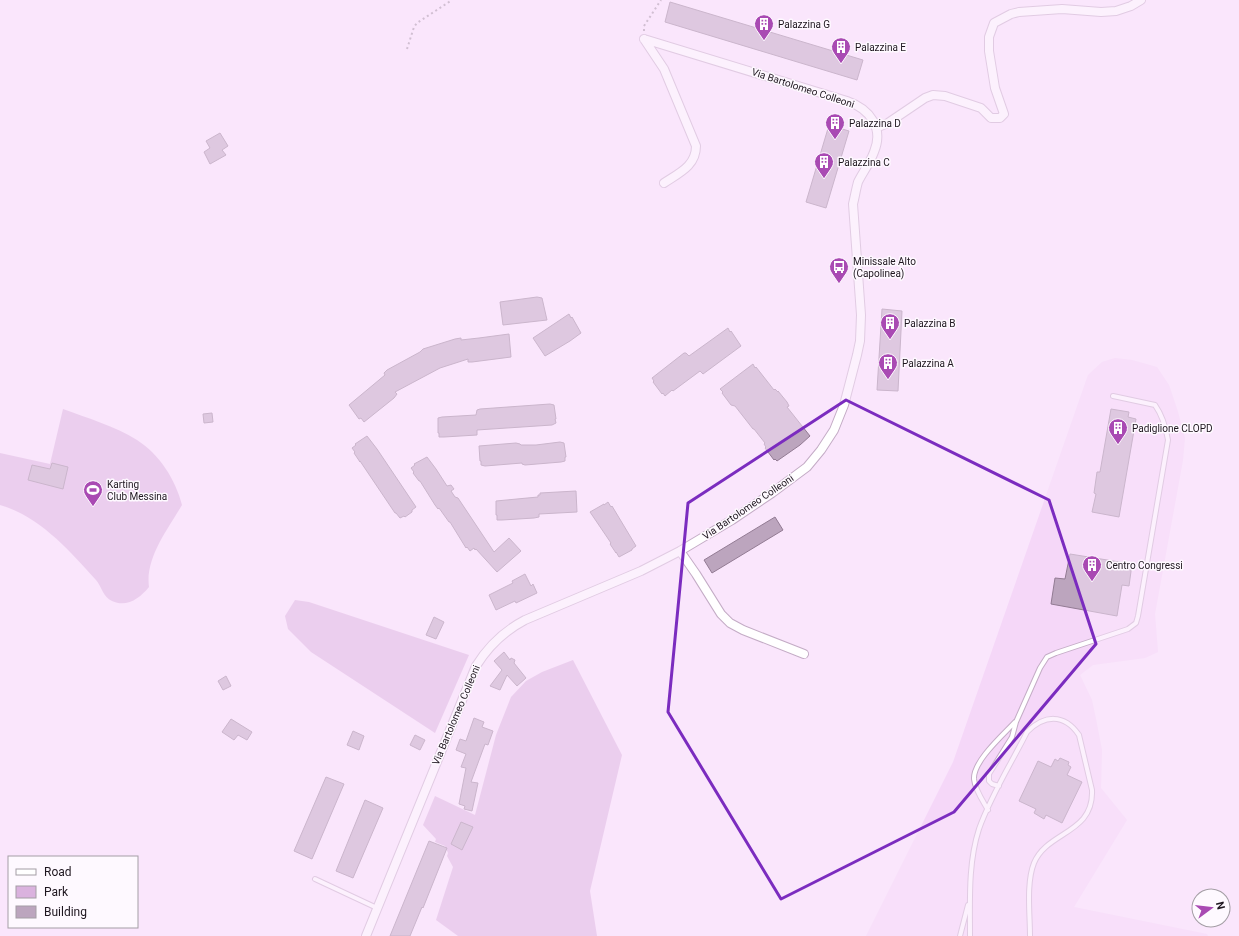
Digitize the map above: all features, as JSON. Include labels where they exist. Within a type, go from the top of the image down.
[{"type":"street","points":[[876,128],[888,123],[925,98],[933,95],[945,96],[974,105],[982,108],[992,118],[1000,118],[1004,114],[995,88],[989,43],[990,32],[994,23],[1002,18],[1019,12],[1062,9],[1101,12],[1116,11],[1131,6],[1141,0]]},
{"type":"street","name":"Via Bartolomeo Colleoni","points":[[366,936],[476,666],[492,643],[508,630],[525,620],[641,571],[680,551],[732,520],[772,493],[807,467],[821,450],[837,424],[844,405],[857,355],[861,326],[854,204],[859,181],[871,160],[877,144],[876,128],[868,112],[855,103],[644,38]]},
{"type":"street","points":[[644,38],[664,69],[696,146],[695,156],[689,166],[664,183]]},
{"type":"street","points":[[680,551],[721,614],[730,623],[743,630],[804,654]]},
{"type":"lane","points":[[998,786],[989,781],[989,774],[1012,737],[1016,722],[1040,668],[1047,658],[1056,653],[1128,630],[1136,623],[1168,440],[1167,432],[1159,411],[1155,405],[1113,396]]},
{"type":"lane","points":[[970,936],[971,866],[980,829],[998,786],[1027,732],[1040,722],[1054,718],[1067,723],[1076,730],[1081,741],[1092,790],[1092,797],[1091,805],[1081,822],[1048,845],[1040,853],[1034,863],[1030,889],[1030,936]]},
{"type":"lane","points":[[988,810],[976,788],[974,779],[976,770],[986,754],[1016,722]]},
{"type":"lane","points":[[315,878],[377,908]]},
{"type":"lane","points":[[960,936],[970,899]]},
{"type":"path","points":[[407,49],[414,27],[417,23],[452,0]]},
{"type":"path","points":[[644,38],[644,26],[661,0]]},
{"type":"highlighted area","points":[[846,400],[1049,500],[1096,644],[954,812],[781,899],[668,712],[688,503]]},
{"type":"shaded area","points":[[1115,358],[1132,360],[1157,367],[1169,385],[1185,438],[1183,460],[1155,614],[1158,652],[1145,658],[1093,665],[1080,675],[1092,700],[1102,750],[1101,788],[1127,820],[1074,907],[1207,934],[1208,936],[866,936],[953,762],[1088,375],[1102,362]]},
{"type":"green space","name":"Karting Club Messina","points":[[63,409],[101,423],[137,440],[160,460],[171,477],[179,495],[182,505],[164,534],[154,555],[150,565],[149,587],[142,595],[128,603],[118,603],[109,599],[96,580],[52,535],[28,517],[0,505],[0,453],[50,464]]},
{"type":"green space","points":[[295,600],[309,602],[469,655],[435,733],[311,652],[288,629],[285,616]]},
{"type":"green space","points":[[573,660],[622,755],[590,891],[597,936],[458,936],[436,920],[453,867],[447,856],[448,853],[445,846],[435,842],[436,839],[423,825],[435,796],[475,815],[496,735],[511,697],[526,681],[542,672]]},
{"type":"building","points":[[670,2],[863,60],[857,80],[665,22]]},
{"type":"building","points":[[829,125],[849,131],[826,208],[806,202]]},
{"type":"building","points":[[220,133],[228,146],[222,150],[226,155],[210,164],[204,152],[210,148],[206,141]]},
{"type":"building","points":[[537,297],[542,298],[547,320],[503,325],[500,302]]},
{"type":"building","points":[[882,309],[902,311],[898,391],[877,390]]},
{"type":"building","points":[[569,314],[581,333],[545,356],[533,338]]},
{"type":"building","points":[[728,328],[741,346],[703,374],[700,371],[665,396],[663,393],[662,394],[653,382],[654,381],[652,378],[684,353],[689,356]]},
{"type":"building","points":[[509,334],[511,357],[472,362],[468,362],[468,359],[440,368],[395,392],[397,394],[394,398],[364,422],[361,418],[359,419],[349,405],[385,375],[384,373],[387,370],[423,349],[455,339],[461,338],[461,340]]},
{"type":"building","points":[[753,364],[774,390],[775,389],[778,391],[787,402],[789,406],[787,407],[810,436],[777,461],[775,459],[774,460],[765,448],[765,443],[754,429],[735,406],[731,405],[720,389]]},
{"type":"building","points":[[550,404],[554,405],[556,419],[556,423],[552,425],[477,430],[477,435],[439,437],[438,418],[476,415],[477,410],[480,409]]},
{"type":"building","name":"Padiglione CLOPD","points":[[1111,409],[1129,412],[1128,417],[1136,419],[1119,517],[1092,512],[1096,494],[1094,493],[1097,472],[1100,472]]},
{"type":"building","points":[[212,413],[213,422],[204,423],[203,414]]},
{"type":"building","points":[[367,436],[416,507],[405,517],[400,518],[395,513],[354,453],[355,452],[352,448],[356,445],[355,444]]},
{"type":"building","points":[[560,442],[564,443],[566,457],[565,461],[525,465],[522,463],[481,465],[479,446],[516,443],[521,445],[536,445]]},
{"type":"building","points":[[427,457],[447,486],[451,485],[454,489],[451,491],[455,497],[458,498],[494,552],[509,538],[521,551],[497,572],[476,549],[475,550],[474,548],[470,551],[467,547],[466,548],[450,522],[439,508],[438,509],[413,473],[414,472],[411,468],[415,465],[414,464]]},
{"type":"building","points":[[52,463],[68,467],[63,489],[28,480],[32,465],[50,469]]},
{"type":"building","points":[[576,491],[577,512],[539,514],[539,517],[534,518],[497,520],[496,501],[538,497],[540,493]]},
{"type":"building","points":[[608,502],[611,507],[612,506],[636,546],[619,557],[590,512]]},
{"type":"building","points":[[775,517],[783,530],[712,573],[704,560]]},
{"type":"building","name":"Centro Congressi","points":[[1070,554],[1132,564],[1129,586],[1122,585],[1117,616],[1051,604],[1055,578],[1065,579]]},
{"type":"building","points":[[525,574],[531,586],[533,584],[537,593],[496,610],[489,595],[513,583],[512,581]]},
{"type":"building","points":[[434,617],[444,622],[436,639],[426,635]]},
{"type":"building","points":[[504,652],[510,660],[511,658],[515,660],[514,663],[526,678],[517,686],[507,675],[500,690],[490,686],[502,670],[494,661]]},
{"type":"building","points":[[226,676],[231,686],[223,690],[218,681]]},
{"type":"building","points":[[474,718],[484,722],[482,727],[493,731],[488,745],[485,744],[471,782],[478,783],[472,811],[464,809],[465,806],[459,804],[466,768],[461,767],[466,754],[456,750],[460,739],[466,741]]},
{"type":"building","points":[[231,719],[252,732],[247,740],[238,735],[234,740],[222,732]]},
{"type":"building","points":[[353,731],[364,736],[359,750],[347,745]]},
{"type":"building","points":[[415,735],[425,740],[420,750],[410,745]]},
{"type":"building","points":[[1060,758],[1069,762],[1068,765],[1071,767],[1067,775],[1082,782],[1062,823],[1046,815],[1044,819],[1034,813],[1036,809],[1019,801],[1038,761],[1051,767],[1055,759],[1058,761]]},
{"type":"building","points":[[326,777],[344,784],[312,859],[294,851]]},
{"type":"building","points":[[365,800],[383,808],[353,878],[336,871]]},
{"type":"building","points":[[461,822],[473,827],[462,850],[451,844]]},
{"type":"building","points":[[429,841],[447,848],[423,908],[422,907],[410,936],[390,936]]},
{"type":"place","name":"Palazzina G","points":[[764,41]]},
{"type":"place","name":"Palazzina E","points":[[841,64]]},
{"type":"place","name":"Palazzina D","points":[[835,140]]},
{"type":"place","name":"Palazzina C","points":[[824,179]]},
{"type":"place","name":"Minissale Alto (Capolinea)","points":[[839,284]]},
{"type":"place","name":"Palazzina B","points":[[890,340]]},
{"type":"place","name":"Palazzina A","points":[[888,380]]},
{"type":"place","name":"Padiglione CLOPD","points":[[1118,445]]},
{"type":"place","name":"Karting Club Messina","points":[[93,507]]},
{"type":"place","name":"Centro Congressi","points":[[1092,582]]}]
